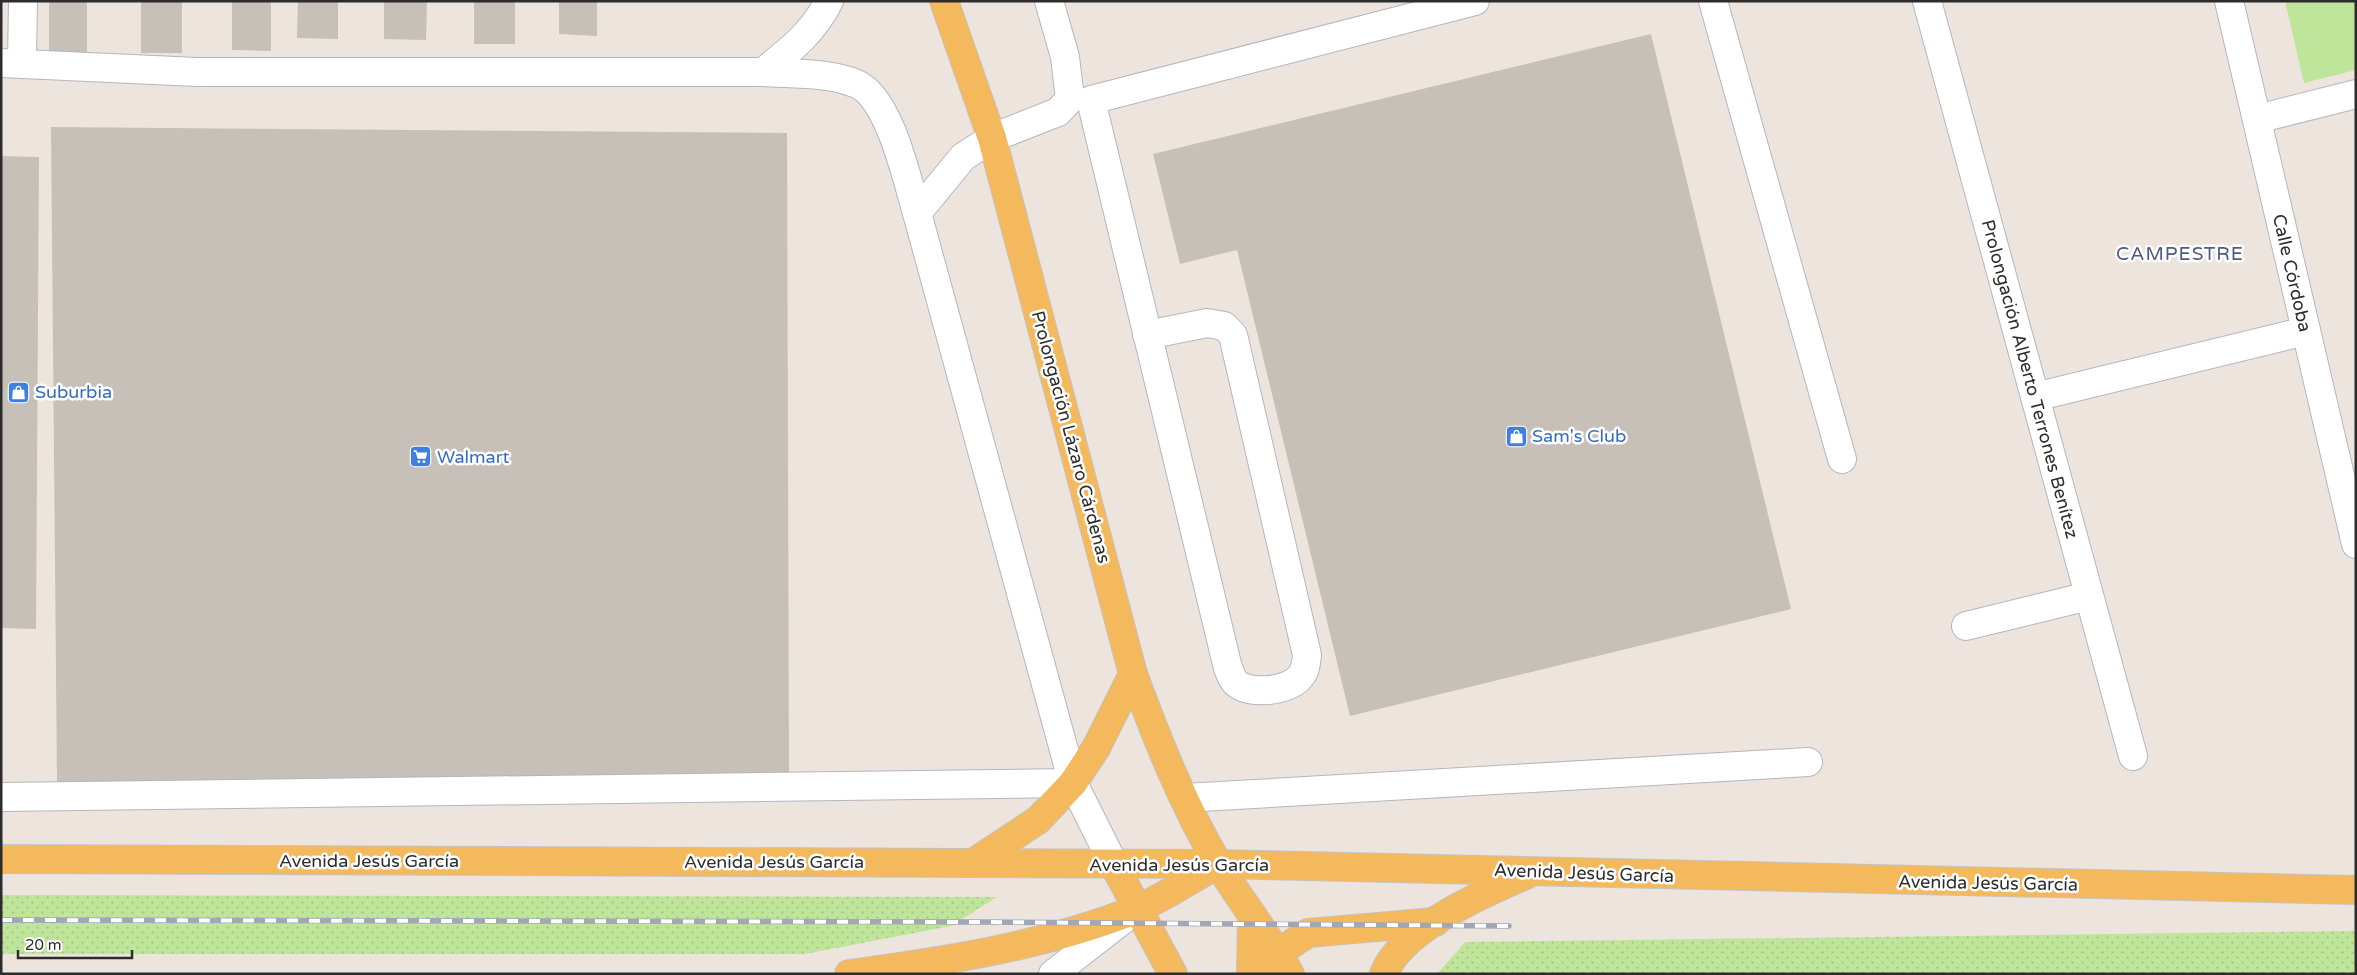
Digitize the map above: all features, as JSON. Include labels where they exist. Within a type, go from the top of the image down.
[{"type":"main road","name":"Prolongación Lázaro Cárdenas","points":[[944,1],[992,138],[1134,674],[1159,746],[1184,798],[1219,864],[1252,915],[1277,967]]},
{"type":"main road","points":[[973,863],[1038,820],[1073,783],[1096,748],[1134,674]]},
{"type":"main road","name":"Avenida Jesús García","points":[[1,859],[1219,864],[2356,890]]},
{"type":"main road","points":[[849,974],[968,956],[1036,942],[1136,909],[1219,864]]},
{"type":"main road","points":[[1114,865],[1136,909],[1173,974]]},
{"type":"main road","points":[[1384,974],[1405,944],[1435,922],[1467,902],[1532,872]]},
{"type":"main road","points":[[1251,974],[1252,915]]},
{"type":"main road","points":[[1277,967],[1308,933],[1435,922]]},
{"type":"street","points":[[23,1],[12,63],[197,72],[763,72],[844,80],[859,85],[872,95],[889,123],[917,213],[1073,783],[1114,865]]},
{"type":"street","points":[[763,72],[803,39],[820,19],[828,1]]},
{"type":"street","points":[[917,213],[963,157],[992,138],[1058,112],[1070,99],[1065,57],[1049,1]]},
{"type":"street","points":[[1147,334],[1207,323],[1224,326],[1233,335],[1307,655],[1306,668],[1300,678],[1290,684],[1262,691],[1249,690],[1236,683],[1230,673],[1147,334],[1091,100],[1433,7],[1475,1]]},
{"type":"street","points":[[1713,1],[1842,459]]},
{"type":"street","name":"Prolongación Alberto Terrones Benítez","points":[[1927,1],[2133,756]]},
{"type":"street","name":"Calle Córdoba","points":[[2229,1],[2356,544]]},
{"type":"street","points":[[2257,120],[2356,94]]},
{"type":"street","points":[[2034,396],[2306,331]]},
{"type":"street","points":[[1966,626],[2089,596]]},
{"type":"street","points":[[1184,798],[1808,762]]},
{"type":"street","points":[[1,797],[1073,783]]},
{"type":"street","points":[[1053,974],[1136,909]]},
{"type":"green space","points":[[2285,1],[2356,1],[2356,70],[2304,83]]},
{"type":"green space","points":[[1,895],[997,897],[951,926],[805,954],[1,954]]},
{"type":"green space","points":[[2356,931],[2356,974],[1437,974],[1465,942]]},
{"type":"building","points":[[49,1],[87,1],[87,53],[49,54]]},
{"type":"building","points":[[141,1],[182,1],[182,53],[141,53]]},
{"type":"building","points":[[232,1],[271,1],[271,51],[232,50]]},
{"type":"building","points":[[298,1],[338,1],[338,39],[297,38]]},
{"type":"building","points":[[384,1],[427,1],[426,40],[384,39]]},
{"type":"building","points":[[474,1],[515,1],[515,44],[474,44]]},
{"type":"building","points":[[559,1],[597,1],[597,36],[559,34]]},
{"type":"building","name":"Sam's Club","points":[[1651,34],[1791,609],[1350,716],[1237,250],[1180,264],[1153,154]]},
{"type":"building","name":"Walmart","points":[[51,127],[787,133],[789,781],[57,782]]},
{"type":"building","name":"Suburbia","points":[[1,156],[39,157],[36,629],[1,628]]},
{"type":"railway","points":[[1,920],[977,922],[1509,926]]},
{"type":"place","name":"Suburbia","points":[[19,392]]},
{"type":"place","name":"Sam's Club","points":[[1516,436]]},
{"type":"place","name":"Walmart","points":[[421,457]]},
{"type":"district","name":"CAMPESTRE","points":[[2180,254]]}]
